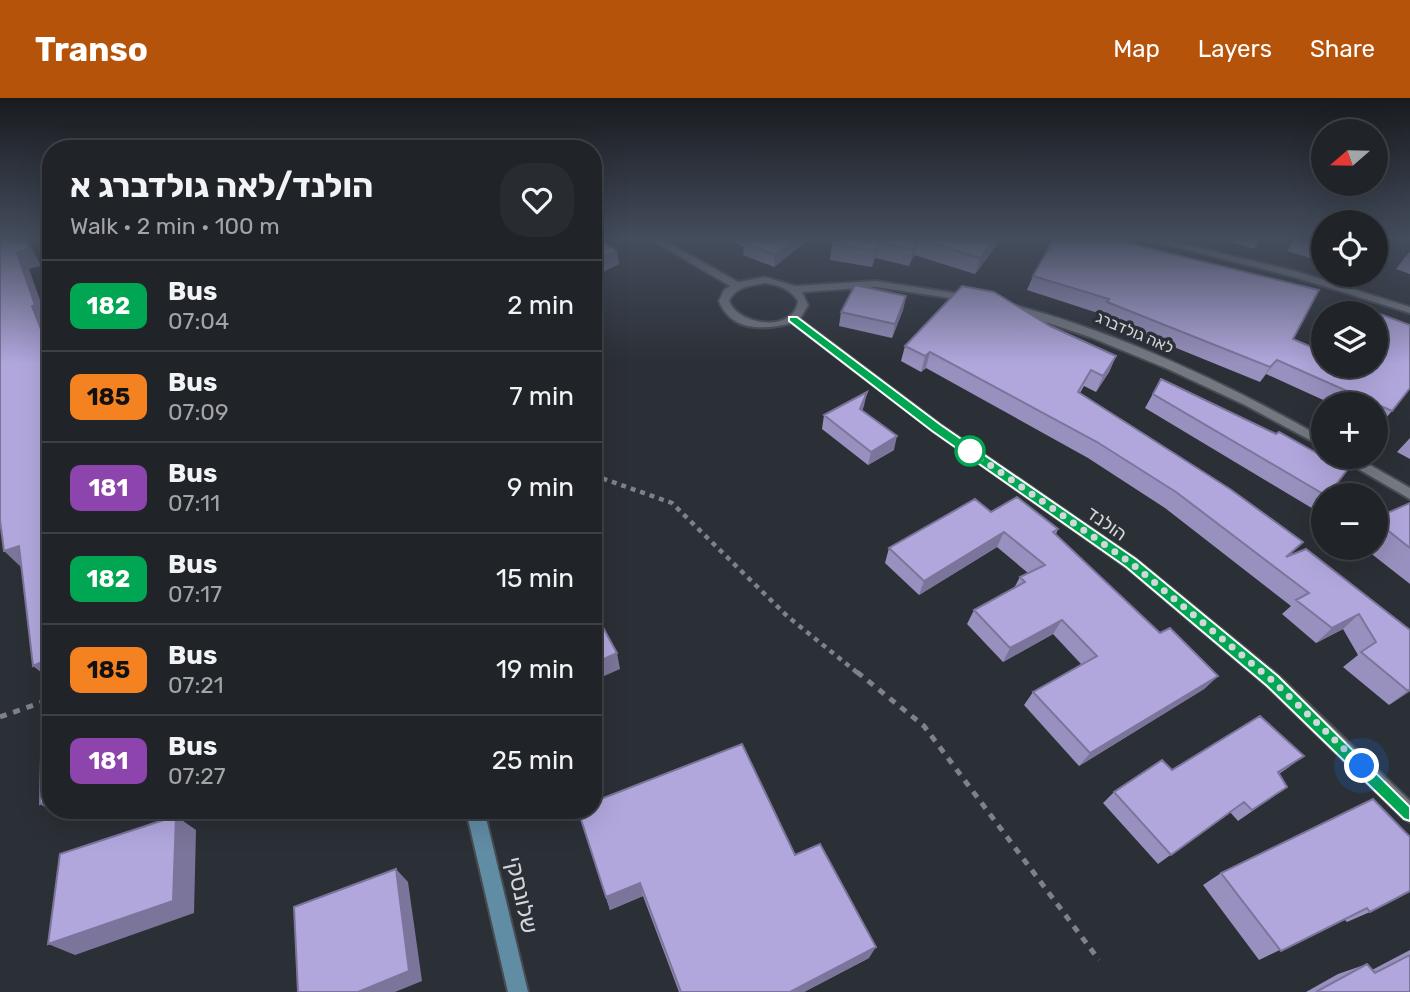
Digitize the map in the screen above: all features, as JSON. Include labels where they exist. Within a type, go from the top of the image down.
[{"type":"street","points":[[728,281],[736,285],[727,292],[723,300],[726,310],[736,318],[762,325],[780,324],[793,319],[803,309],[803,300],[795,289]]},
{"type":"street","name":"לאה גולדברג","points":[[736,285],[761,281]]},
{"type":"street","name":"לאה גולדברג","points":[[767,281],[795,289],[876,284],[991,302],[1081,329],[1154,358],[1277,415],[1311,436]]},
{"type":"street","points":[[1316,281],[1410,310]]},
{"type":"street","name":"הולנד","points":[[793,319],[937,428],[1131,563],[1273,681],[1410,813]]},
{"type":"street","points":[[1367,469],[1410,494]]},
{"type":"street","name":"שלונסקי","points":[[477,819],[518,992]]},
{"type":"path","points":[[602,478],[672,503],[787,616],[924,726],[1099,960]]},
{"type":"path","points":[[0,717],[42,702]]},
{"type":"building","points":[[0,281],[27,281],[35,305],[32,306],[42,332],[42,662],[33,666],[19,546],[4,551],[0,520]]},
{"type":"building","points":[[1049,281],[1281,281],[1319,290],[1293,339],[1311,347],[1311,375],[1277,360],[1270,367],[1107,302],[1109,299]]},
{"type":"building","points":[[855,285],[906,296],[895,324],[841,312]]},
{"type":"building","points":[[962,286],[994,292],[1050,326],[1116,356],[1103,376],[1091,370],[1078,392],[1230,489],[1303,542],[1286,557],[1306,549],[1311,553],[1311,560],[1320,560],[1410,630],[1410,689],[1408,691],[1361,652],[1376,642],[1359,614],[1332,628],[1296,600],[1309,593],[1176,492],[1097,442],[930,352],[925,356],[905,346]]},
{"type":"building","points":[[1388,317],[1410,325],[1410,388],[1392,411],[1388,409],[1388,392],[1349,392],[1318,378],[1388,378]]},
{"type":"building","points":[[1161,379],[1276,434],[1279,432],[1311,450],[1311,469],[1347,470],[1337,483],[1311,483],[1311,487],[1153,394]]},
{"type":"building","points":[[867,392],[860,409],[897,436],[871,452],[824,415]]},
{"type":"building","points":[[1017,497],[1058,529],[1053,532],[1160,633],[1170,628],[1218,676],[1090,753],[1033,692],[1097,656],[1062,620],[1010,648],[974,610],[1025,582],[1020,577],[1045,565],[1004,532],[924,581],[889,548],[975,499],[991,512]]},
{"type":"building","points":[[1410,503],[1410,548],[1388,531],[1388,513]]},
{"type":"building","points":[[602,626],[617,653],[602,660]]},
{"type":"building","points":[[42,708],[42,803],[40,804]]},
{"type":"building","points":[[1260,716],[1304,756],[1278,772],[1287,787],[1252,810],[1244,802],[1171,855],[1114,792],[1162,760],[1172,770]]},
{"type":"building","points":[[742,744],[795,855],[820,844],[876,947],[790,992],[681,992],[640,883],[606,897],[581,819],[602,819],[602,798]]},
{"type":"building","points":[[1373,799],[1410,837],[1410,891],[1370,912],[1367,908],[1281,951],[1221,873]]},
{"type":"building","points":[[167,819],[176,819],[173,901],[48,944],[60,854]]},
{"type":"building","points":[[396,869],[409,971],[358,992],[298,992],[294,907]]},
{"type":"building","points":[[1410,955],[1410,992],[1316,992],[1367,964],[1375,973]]},
{"type":"bus line","name":"182","points":[[793,319],[937,428],[1131,563],[1273,681],[1410,813]]},
{"type":"route","points":[[970,451],[1131,563],[1273,681],[1362,766]]}]
